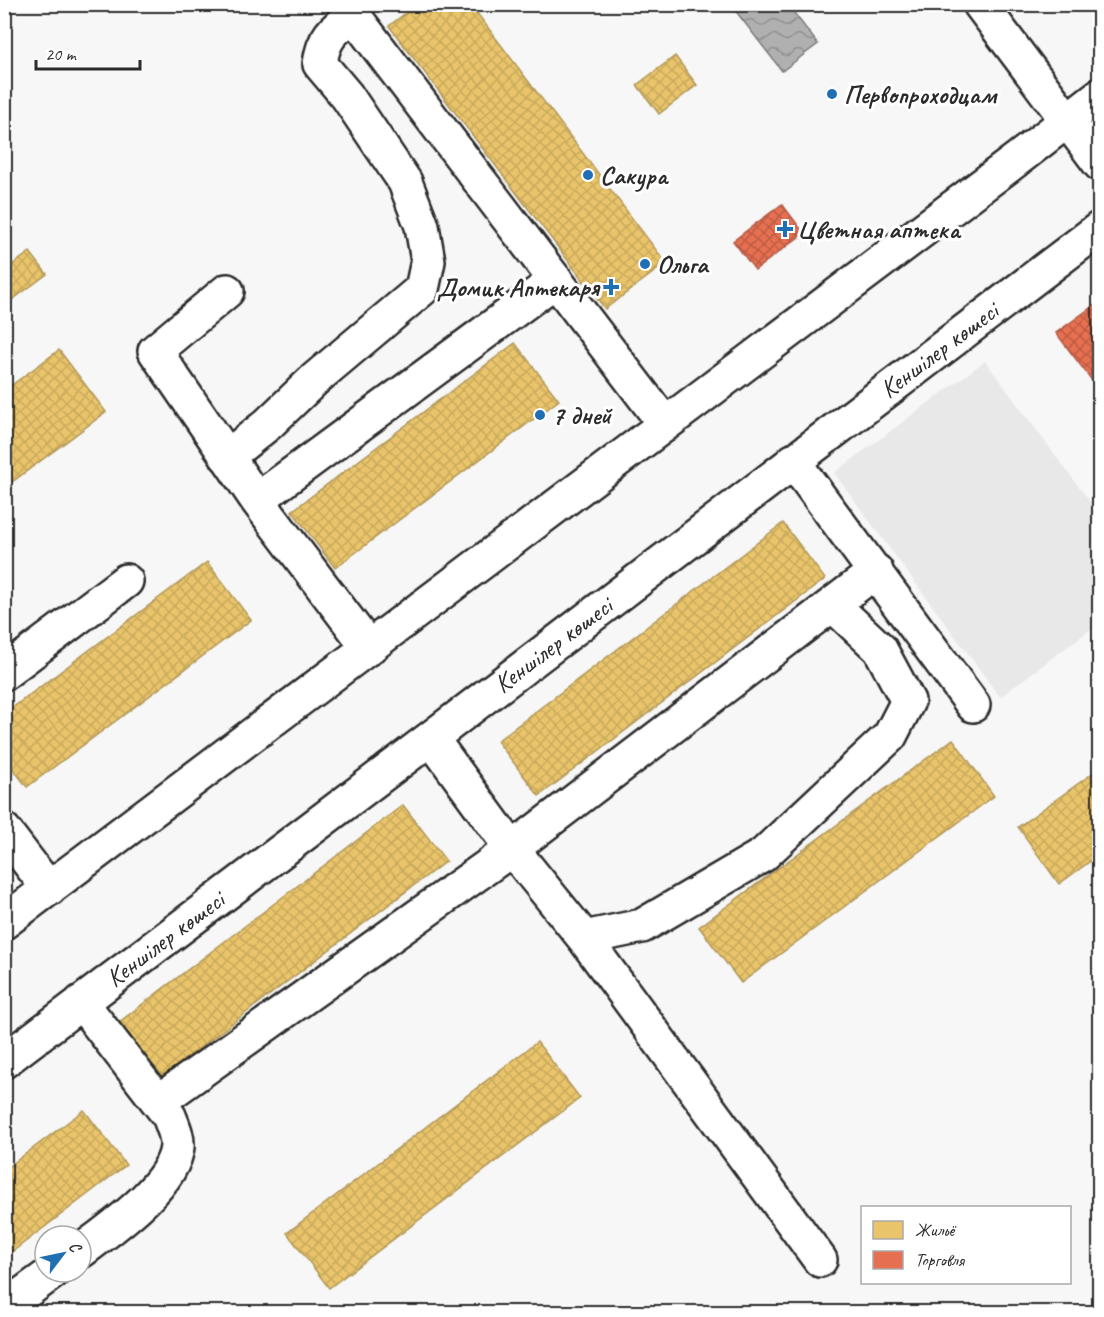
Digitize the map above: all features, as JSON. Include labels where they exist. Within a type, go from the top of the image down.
[{"type":"street","points":[[980,4],[1100,164]]},
{"type":"street","points":[[227,457],[422,289],[428,261],[422,226],[405,182],[347,96],[320,64],[322,47],[349,10],[666,424]]},
{"type":"street","points":[[4,922],[1100,95]]},
{"type":"street","name":"Кеншілер көшесі","points":[[4,1060],[1100,228]]},
{"type":"street","points":[[257,500],[556,280]]},
{"type":"street","points":[[227,291],[155,351],[257,500],[369,648]]},
{"type":"street","points":[[793,461],[876,570],[973,705]]},
{"type":"street","points":[[159,1101],[512,849],[876,570]]},
{"type":"street","points":[[4,673],[126,581]]},
{"type":"street","points":[[584,938],[642,926],[764,855],[890,736],[908,701],[880,649],[833,605]]},
{"type":"street","points":[[431,738],[512,849],[584,938],[820,1260]]},
{"type":"street","points":[[4,830],[49,889]]},
{"type":"street","points":[[81,1002],[159,1101],[175,1130],[177,1147],[172,1166],[151,1194],[93,1242]]},
{"type":"street","points":[[4,1308],[37,1284]]},
{"type":"shaded area","points":[[985,361],[1100,515],[1099,623],[1000,697],[834,473]]},
{"type":"water","points":[[731,5],[788,5],[818,44],[782,71]]},
{"type":"building: Жильё","points":[[417,4],[470,4],[666,263],[605,309],[389,26]]},
{"type":"building: Жильё","points":[[675,56],[697,85],[659,114],[637,85]]},
{"type":"building: Жильё","points":[[30,252],[47,274],[4,306],[4,271]]},
{"type":"building: Жильё","points":[[515,343],[559,400],[335,568],[292,511]]},
{"type":"building: Жильё","points":[[59,350],[106,412],[4,488],[4,391]]},
{"type":"building: Жильё","points":[[783,523],[825,579],[539,796],[497,741]]},
{"type":"building: Жильё","points":[[207,562],[251,620],[27,787],[4,757],[4,714]]},
{"type":"building: Жильё","points":[[953,739],[994,796],[741,983],[699,927]]},
{"type":"building: Жильё","points":[[1100,768],[1100,854],[1059,884],[1018,827]]},
{"type":"building: Жильё","points":[[403,805],[446,861],[160,1078],[118,1023]]},
{"type":"building: Жильё","points":[[537,1042],[580,1098],[329,1288],[287,1233]]},
{"type":"building: Жильё","points":[[84,1110],[126,1165],[49,1224],[33,1224],[33,1236],[4,1258],[4,1170]]},
{"type":"building: Торговля","points":[[782,204],[804,233],[755,270],[733,241]]},
{"type":"building: Торговля","points":[[1100,301],[1100,391],[1056,333]]},
{"type":"place","name":"Первопроходцам","points":[[832,94]]},
{"type":"place","name":"Сакура","points":[[588,175]]},
{"type":"place","name":"Цветная аптека","points":[[785,229]]},
{"type":"place","name":"Ольга","points":[[645,264]]},
{"type":"place","name":"Домик Аптекаря","points":[[611,287]]},
{"type":"place","name":"7 дней","points":[[540,415]]}]
